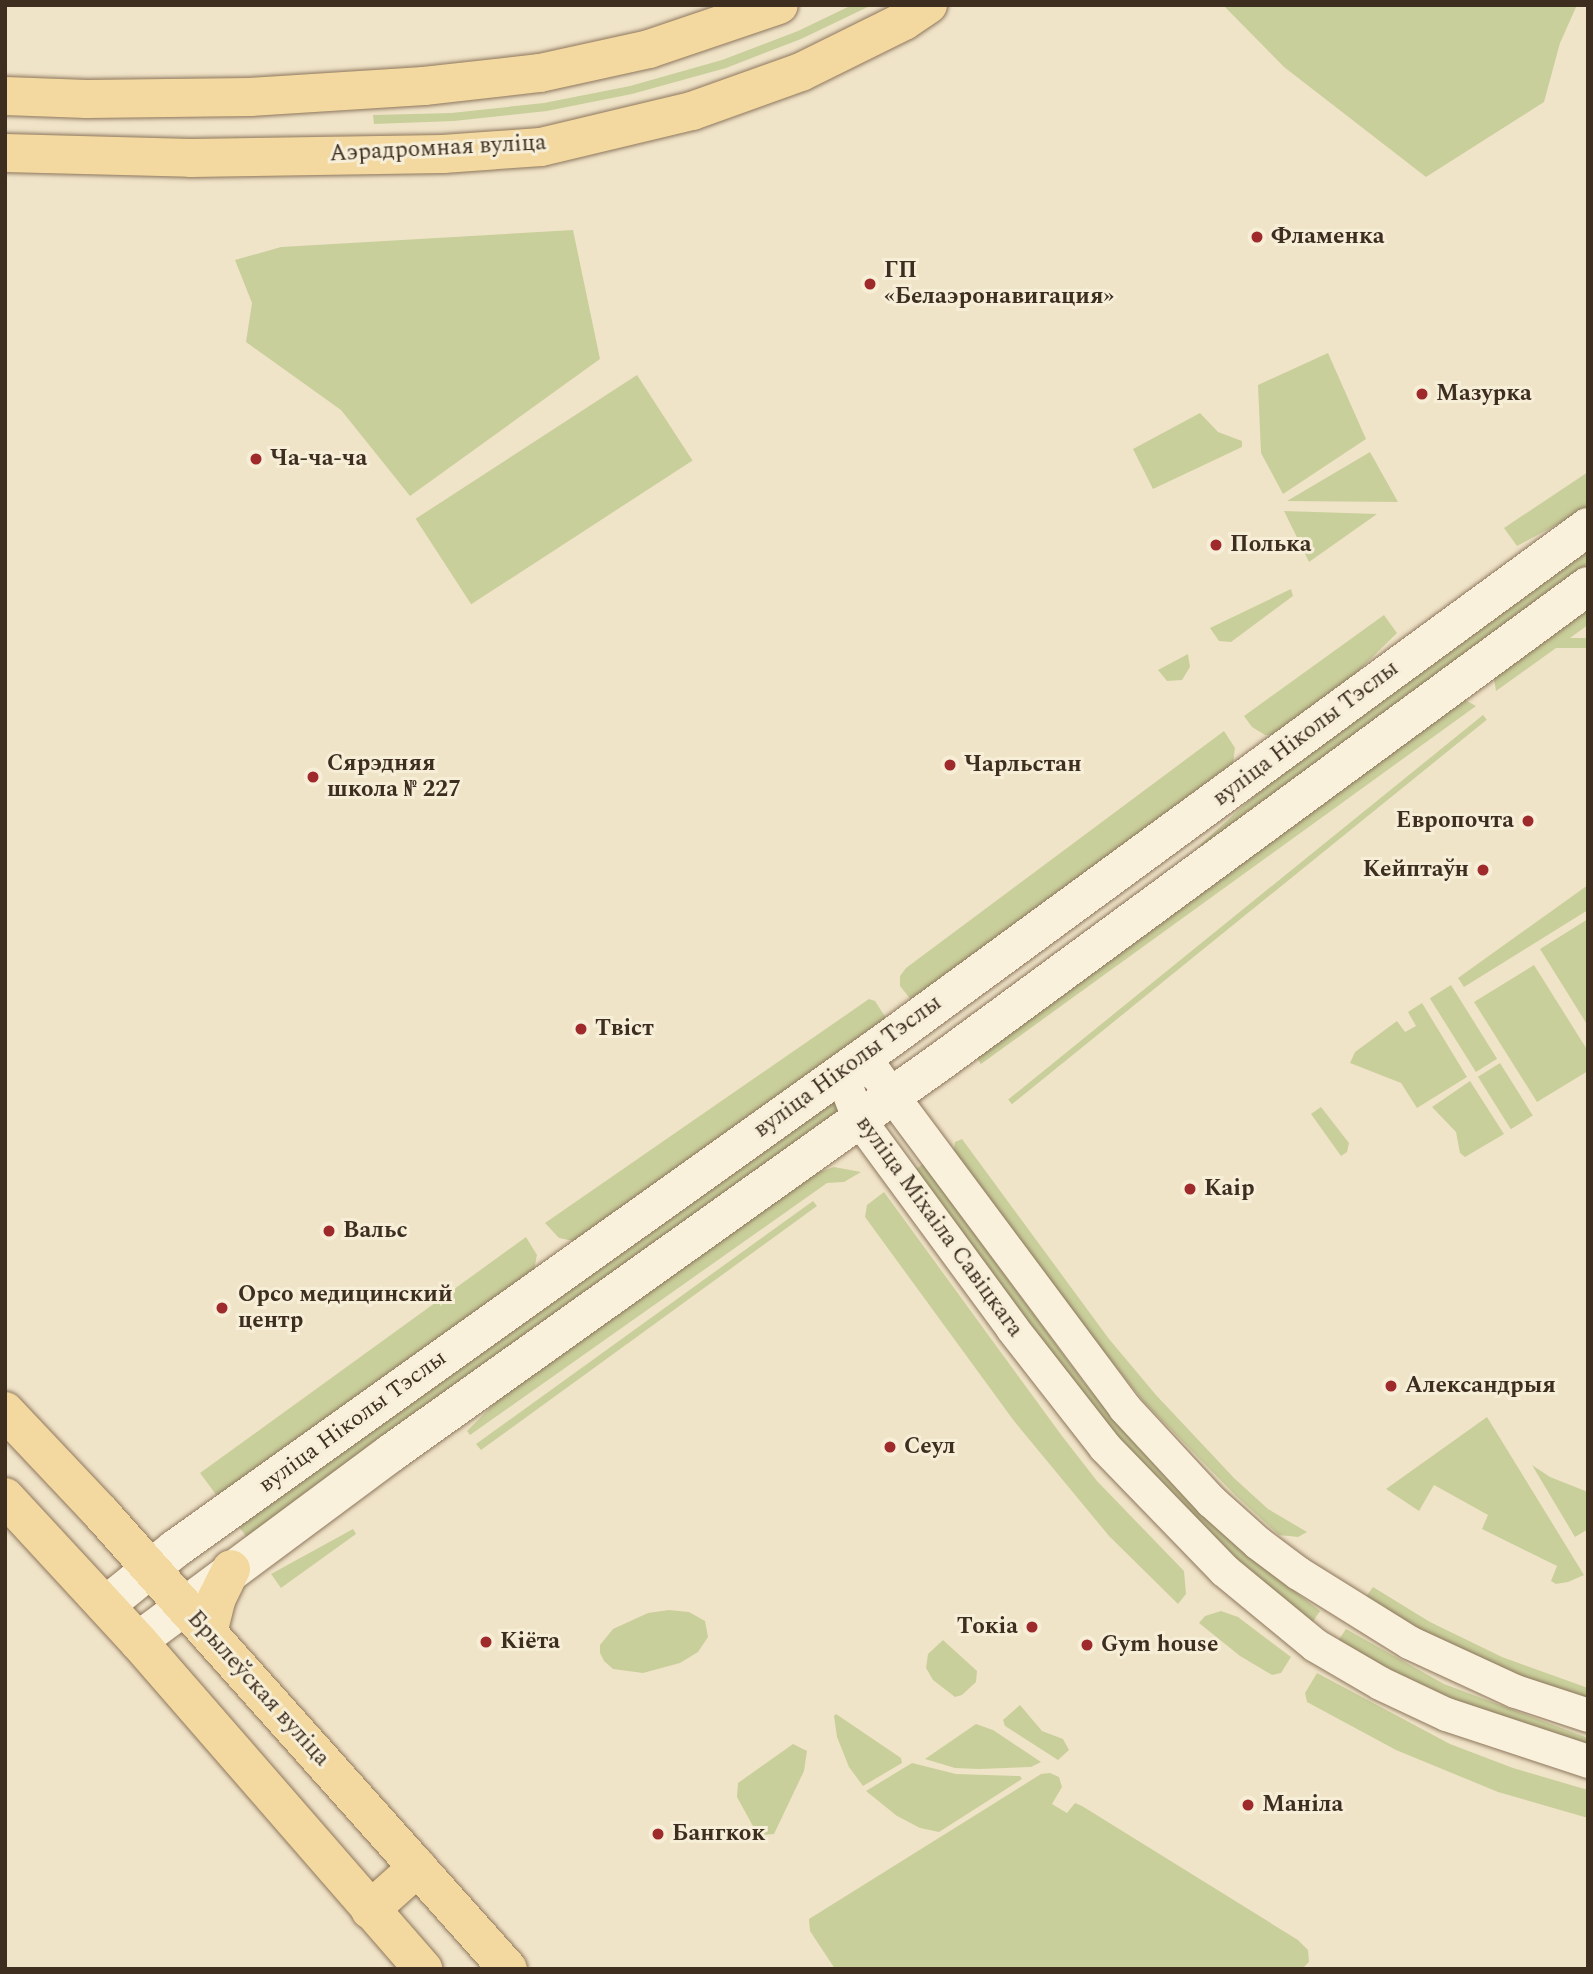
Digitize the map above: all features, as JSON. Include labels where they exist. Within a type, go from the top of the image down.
[{"type":"main road","points":[[5,96],[87,99],[250,97],[424,86],[540,73],[649,49],[779,5]]},
{"type":"main road","name":"Аэрадромная вуліца","points":[[5,153],[191,158],[443,153],[541,146],[692,111],[801,72],[904,21],[928,5]]},
{"type":"main road","name":"вуліца Ніколы Тэслы","points":[[106,1605],[163,1559],[848,1068],[1588,527]]},
{"type":"main road","name":"вуліца Ніколы Тэслы","points":[[138,1641],[231,1569],[944,1059],[1588,586]]},
{"type":"main road","name":"Брылеўская вуліца","points":[[5,1411],[117,1530],[163,1559],[184,1605],[508,1969]]},
{"type":"main road","points":[[5,1497],[138,1641],[423,1969]]},
{"type":"main road","points":[[208,1633],[217,1598],[231,1569]]},
{"type":"main road","points":[[370,1910],[418,1867]]},
{"type":"street","name":"вуліца Міхаіла Савіцкага","points":[[1588,1715],[1515,1691],[1409,1642],[1298,1573],[1258,1543],[1211,1501],[1125,1408],[876,1074],[866,1069],[848,1068],[847,1089],[858,1118],[1012,1328],[1105,1447],[1241,1585],[1315,1645],[1380,1683],[1446,1714],[1588,1761]]},
{"type":"green space","points":[[852,5],[872,5],[801,39],[726,68],[632,94],[547,111],[454,121],[374,124],[373,115],[451,113],[544,103],[630,86],[722,60],[798,31]]},
{"type":"green space","points":[[1223,5],[1577,5],[1560,43],[1544,102],[1426,177],[1284,67]]},
{"type":"green space","points":[[573,230],[600,359],[410,496],[341,410],[246,342],[252,303],[235,260],[281,247]]},
{"type":"green space","points":[[1328,353],[1366,439],[1283,494],[1261,453],[1258,385]]},
{"type":"green space","points":[[637,375],[693,461],[471,604],[416,519]]},
{"type":"green space","points":[[1200,413],[1218,432],[1242,441],[1242,447],[1153,489],[1133,449]]},
{"type":"green space","points":[[1370,452],[1398,502],[1287,501]]},
{"type":"green space","points":[[1588,472],[1588,508],[1517,546],[1504,528]]},
{"type":"green space","points":[[1284,511],[1377,514],[1309,562]]},
{"type":"green space","points":[[1588,536],[1588,568],[1204,850],[1200,845],[1283,770]]},
{"type":"green space","points":[[1291,589],[1293,596],[1231,642],[1219,641],[1210,628]]},
{"type":"green space","points":[[1588,605],[1588,625],[1496,691],[1494,679],[1497,672]]},
{"type":"green space","points":[[1384,615],[1397,633],[1344,685],[1273,735],[1265,735],[1252,727],[1244,716]]},
{"type":"green space","points":[[1482,638],[1588,638],[1588,648],[1482,648]]},
{"type":"green space","points":[[1188,654],[1190,667],[1182,680],[1167,681],[1158,670]]},
{"type":"green space","points":[[1465,700],[1476,706],[981,1064],[972,1051],[1457,701]]},
{"type":"green space","points":[[1483,715],[1487,720],[1012,1104],[1008,1100]]},
{"type":"green space","points":[[1224,731],[1235,748],[1233,763],[912,1001],[900,986],[900,976],[906,968]]},
{"type":"green space","points":[[1588,885],[1588,910],[1464,987],[1458,978]]},
{"type":"green space","points":[[1588,919],[1588,1026],[1540,949]]},
{"type":"green space","points":[[1534,965],[1588,1051],[1588,1071],[1537,1102],[1474,1002]]},
{"type":"green space","points":[[1451,985],[1497,1059],[1476,1072],[1430,998]]},
{"type":"green space","points":[[869,999],[875,1001],[886,1018],[574,1241],[559,1238],[545,1223]]},
{"type":"green space","points":[[1422,1003],[1467,1077],[1417,1108],[1401,1083],[1350,1063],[1355,1052],[1397,1021],[1405,1032],[1416,1026],[1408,1012]]},
{"type":"green space","points":[[1500,1063],[1533,1116],[1511,1129],[1478,1077]]},
{"type":"green space","points":[[1470,1081],[1504,1134],[1465,1157],[1460,1153],[1456,1132],[1432,1107]]},
{"type":"green space","points":[[834,1097],[839,1109],[835,1113],[248,1539],[237,1524]]},
{"type":"green space","points":[[1321,1107],[1349,1143],[1347,1152],[1341,1156],[1311,1114]]},
{"type":"green space","points":[[962,1139],[1109,1339],[1156,1395],[1234,1478],[1268,1509],[1307,1532],[1298,1537],[1279,1535],[1235,1495],[1144,1402],[1077,1318],[954,1150],[955,1142]]},
{"type":"green space","points":[[923,1164],[1085,1384],[1136,1445],[1193,1506],[1244,1552],[1320,1611],[1310,1626],[1182,1521],[911,1173]]},
{"type":"green space","points":[[834,1167],[861,1172],[844,1182],[827,1183],[470,1435],[467,1431],[520,1378],[814,1174]]},
{"type":"green space","points":[[884,1192],[1097,1481],[1184,1571],[1186,1594],[1178,1604],[1109,1536],[1014,1421],[865,1217],[867,1205]]},
{"type":"green space","points":[[813,1201],[817,1206],[481,1450],[476,1444]]},
{"type":"green space","points":[[526,1237],[537,1255],[534,1270],[220,1500],[200,1473]]},
{"type":"green space","points":[[1487,1417],[1584,1575],[1568,1582],[1556,1584],[1551,1581],[1557,1566],[1482,1529],[1488,1515],[1434,1485],[1419,1511],[1386,1489]]},
{"type":"green space","points":[[1532,1465],[1550,1477],[1588,1492],[1588,1529],[1575,1537]]},
{"type":"green space","points":[[353,1529],[356,1534],[281,1588],[271,1574]]},
{"type":"green space","points":[[1373,1587],[1430,1622],[1502,1657],[1588,1688],[1588,1699],[1546,1686],[1442,1644],[1365,1598]]},
{"type":"green space","points":[[669,1610],[689,1612],[705,1621],[708,1637],[698,1652],[680,1663],[643,1673],[613,1669],[604,1661],[600,1645],[613,1629],[648,1613]]},
{"type":"green space","points":[[1221,1611],[1238,1617],[1291,1657],[1281,1673],[1272,1675],[1240,1656],[1199,1623],[1205,1616]]},
{"type":"green space","points":[[1346,1629],[1444,1684],[1588,1738],[1588,1754],[1537,1739],[1336,1644]]},
{"type":"green space","points":[[943,1640],[977,1671],[976,1682],[962,1695],[955,1697],[933,1680],[926,1668],[928,1654]]},
{"type":"green space","points":[[1317,1673],[1450,1744],[1513,1768],[1588,1790],[1588,1818],[1498,1792],[1396,1750],[1307,1702],[1305,1693]]},
{"type":"green space","points":[[1020,1705],[1042,1731],[1063,1739],[1069,1750],[1058,1760],[1005,1726],[1003,1720]]},
{"type":"green space","points":[[836,1714],[901,1758],[902,1763],[863,1786],[849,1767],[837,1737]]},
{"type":"green space","points":[[976,1724],[993,1730],[1041,1762],[1031,1767],[979,1769],[955,1768],[925,1759]]},
{"type":"green space","points":[[793,1744],[807,1751],[804,1771],[774,1834],[763,1835],[754,1828],[737,1797],[738,1783]]},
{"type":"green space","points":[[912,1763],[956,1774],[1020,1776],[1022,1779],[939,1832],[920,1828],[897,1816],[866,1791]]},
{"type":"green space","points":[[1050,1773],[1059,1777],[1062,1787],[1052,1804],[1067,1813],[1075,1803],[1082,1806],[1298,1940],[1308,1950],[1309,1962],[1302,1969],[835,1969],[810,1931],[809,1919],[1041,1774]]},
{"type":"place","name":"Фламенка","points":[[1257,237]]},
{"type":"place","name":"ГП «Белаэронавигация»","points":[[870,284]]},
{"type":"place","name":"Мазурка","points":[[1422,394]]},
{"type":"place","name":"Ча-ча-ча","points":[[256,459]]},
{"type":"place","name":"Полька","points":[[1216,545]]},
{"type":"place","name":"Чарльстан","points":[[950,765]]},
{"type":"place","name":"Сярэдняя школа № 227","points":[[313,777]]},
{"type":"place","name":"Европочта","points":[[1528,821]]},
{"type":"place","name":"Кейптаўн","points":[[1483,870]]},
{"type":"place","name":"Твіст","points":[[581,1029]]},
{"type":"place","name":"Каір","points":[[1190,1189]]},
{"type":"place","name":"Вальс","points":[[329,1231]]},
{"type":"place","name":"Орсо медицинский центр","points":[[222,1308]]},
{"type":"place","name":"Александрыя","points":[[1391,1386]]},
{"type":"place","name":"Сеул","points":[[890,1447]]},
{"type":"place","name":"Токіа","points":[[1032,1627]]},
{"type":"place","name":"Кіёта","points":[[486,1642]]},
{"type":"place","name":"Gym house","points":[[1087,1645]]},
{"type":"place","name":"Маніла","points":[[1248,1805]]},
{"type":"place","name":"Бангкок","points":[[658,1834]]}]
